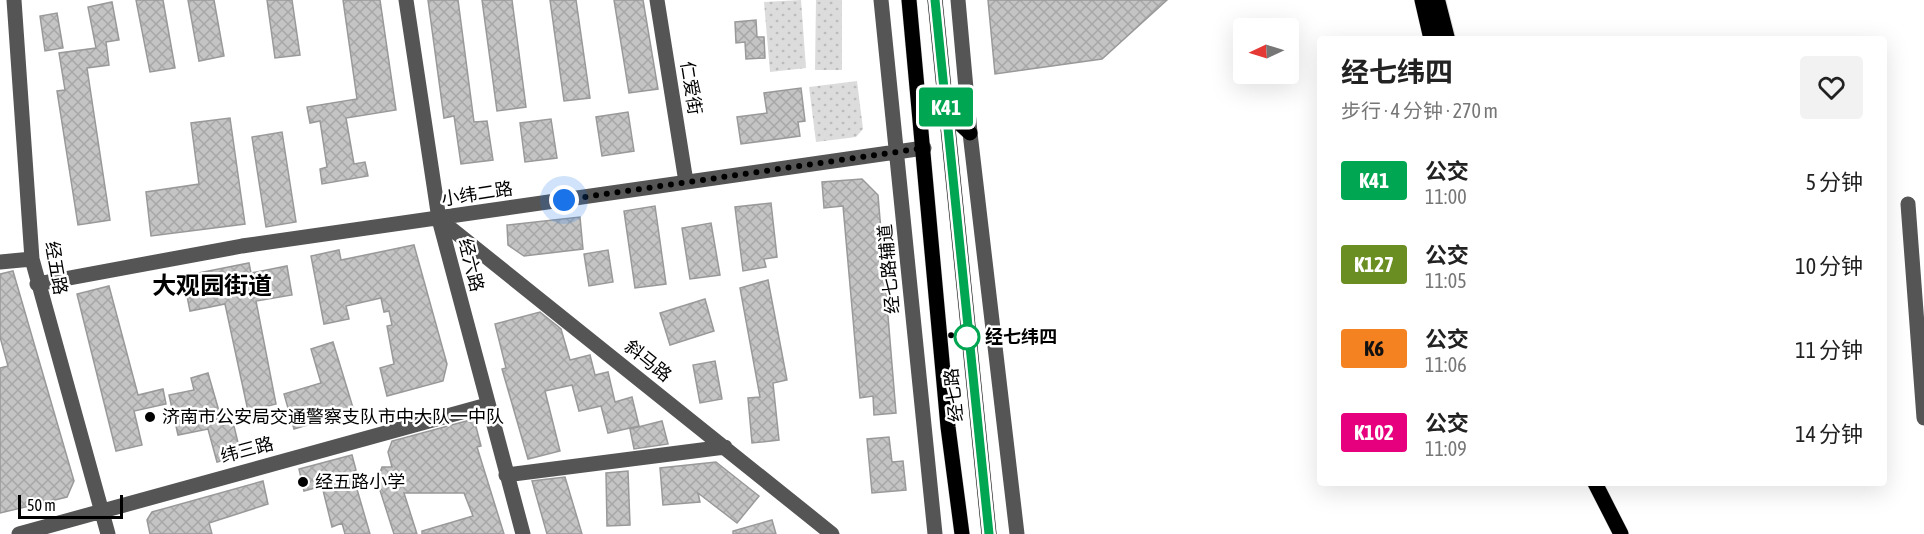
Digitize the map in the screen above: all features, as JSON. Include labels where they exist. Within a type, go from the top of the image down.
[{"type":"highway","points":[[1436,0],[1445,36]]},
{"type":"main road","name":"经七路","points":[[909,0],[948,427],[962,534]]},
{"type":"main road","name":"经七路","points":[[935,0],[989,534]]},
{"type":"main road","points":[[1422,0],[1430,36]]},
{"type":"main road","points":[[946,111],[970,133]]},
{"type":"main road","points":[[1597,486],[1621,534]]},
{"type":"street","name":"经五路","points":[[14,0],[32,260],[108,534]]},
{"type":"street","name":"经六路","points":[[406,0],[439,219],[523,534]]},
{"type":"street","name":"仁爱街","points":[[657,0],[686,182]]},
{"type":"street","name":"经七路辅道","points":[[882,0],[934,534]]},
{"type":"street","points":[[958,0],[970,133],[1017,534]]},
{"type":"street","name":"小纬二路","points":[[37,284],[242,246],[898,154],[924,148]]},
{"type":"street","points":[[1908,204],[1924,418]]},
{"type":"street","name":"斜马路","points":[[439,219],[832,534]]},
{"type":"street","points":[[0,262],[32,260]]},
{"type":"street","name":"纬三路","points":[[19,534],[487,405]]},
{"type":"street","points":[[506,475],[725,447]]},
{"type":"shaded area","points":[[801,0],[806,68],[770,72],[764,2]]},
{"type":"shaded area","points":[[816,0],[842,0],[842,70],[815,70]]},
{"type":"shaded area","points":[[857,81],[863,129],[856,137],[816,142],[809,87]]},
{"type":"building","points":[[136,0],[163,0],[175,68],[150,72]]},
{"type":"building","points":[[188,0],[214,0],[224,56],[199,61]]},
{"type":"building","points":[[267,0],[292,0],[300,55],[275,58]]},
{"type":"building","points":[[343,0],[380,0],[396,110],[346,118],[354,164],[365,162],[368,176],[322,184],[320,169],[327,167],[320,121],[310,123],[307,107],[357,99]]},
{"type":"building","points":[[428,0],[458,0],[474,122],[487,121],[493,160],[461,164],[454,116],[444,118]]},
{"type":"building","points":[[482,0],[512,0],[526,107],[497,111]]},
{"type":"building","points":[[550,0],[576,0],[590,98],[564,101]]},
{"type":"building","points":[[614,0],[643,0],[658,89],[629,93]]},
{"type":"building","points":[[988,0],[1167,0],[1102,59],[995,74]]},
{"type":"building","points":[[112,2],[119,40],[106,42],[109,65],[87,68],[110,220],[78,225],[57,91],[65,90],[59,53],[96,48],[88,7]]},
{"type":"building","points":[[57,13],[63,48],[45,51],[40,16]]},
{"type":"building","points":[[756,20],[757,37],[764,37],[765,58],[746,59],[745,42],[736,43],[735,22]]},
{"type":"building","points":[[801,88],[805,121],[798,122],[800,136],[741,144],[737,117],[767,113],[764,93]]},
{"type":"building","points":[[628,112],[634,151],[602,156],[596,117]]},
{"type":"building","points":[[230,118],[245,224],[151,236],[146,192],[199,184],[191,123]]},
{"type":"building","points":[[551,119],[557,158],[525,162],[520,123]]},
{"type":"building","points":[[282,132],[296,222],[266,227],[252,137]]},
{"type":"building","points":[[862,179],[878,195],[896,413],[874,415],[873,396],[860,398],[843,206],[824,208],[822,182]]},
{"type":"building","points":[[771,203],[777,257],[764,259],[766,267],[743,271],[735,207]]},
{"type":"building","points":[[655,206],[666,284],[635,288],[624,211]]},
{"type":"building","points":[[580,217],[583,249],[524,256],[508,245],[507,225]]},
{"type":"building","points":[[711,223],[720,275],[690,279],[682,228]]},
{"type":"building","points":[[414,245],[447,364],[443,381],[387,396],[380,368],[394,364],[387,326],[392,325],[389,311],[384,312],[381,298],[346,306],[349,319],[324,324],[311,256],[339,250],[341,260]]},
{"type":"building","points":[[608,250],[613,282],[589,286],[584,254]]},
{"type":"building","points":[[249,263],[251,273],[287,266],[292,295],[256,301],[276,404],[248,411],[225,304],[190,311],[183,276]]},
{"type":"building","points":[[13,271],[74,481],[67,497],[0,513],[0,368],[8,366],[0,337],[0,274]]},
{"type":"building","points":[[768,280],[787,380],[773,383],[779,440],[752,443],[748,398],[760,397],[740,288]]},
{"type":"building","points":[[109,286],[138,395],[163,389],[166,404],[134,411],[142,445],[116,451],[77,294]]},
{"type":"building","points":[[705,299],[714,331],[670,345],[660,313]]},
{"type":"building","points":[[540,312],[561,329],[570,360],[590,355],[595,375],[608,372],[615,402],[632,397],[639,426],[608,433],[601,406],[579,411],[572,385],[545,391],[560,451],[528,459],[502,369],[506,368],[495,324]]},
{"type":"building","points":[[333,342],[354,411],[294,429],[284,394],[321,383],[311,349]]},
{"type":"building","points":[[715,361],[722,399],[700,403],[693,365]]},
{"type":"building","points":[[208,373],[223,425],[233,422],[241,455],[217,462],[208,429],[178,435],[169,395],[194,390],[191,378]]},
{"type":"building","points":[[474,419],[481,446],[477,447],[504,534],[422,534],[422,531],[473,516],[464,493],[404,493],[417,534],[394,534],[377,481],[382,467],[392,467],[388,452],[392,441]]},
{"type":"building","points":[[662,421],[668,444],[634,449],[630,429]]},
{"type":"building","points":[[889,437],[892,462],[903,461],[906,490],[872,493],[867,439]]},
{"type":"building","points":[[352,455],[356,470],[352,472],[370,534],[345,534],[342,523],[332,527],[322,486],[304,491],[299,469]]},
{"type":"building","points":[[716,462],[759,496],[737,523],[698,493],[700,502],[663,505],[660,468]]},
{"type":"building","points":[[628,471],[630,525],[607,526],[606,473]]},
{"type":"building","points":[[565,477],[582,534],[547,534],[532,481]]},
{"type":"building","points":[[263,481],[268,504],[209,523],[212,534],[150,534],[147,520],[152,512]]},
{"type":"building","points":[[772,520],[776,534],[733,534],[733,531]]},
{"type":"bus line","name":"K41","points":[[935,0],[989,534]]},
{"type":"place","name":"经七纬四","points":[[967,337]]},
{"type":"place","name":"济南市公安局交通警察支队市中大队一中队","points":[[150,417]]},
{"type":"place","name":"经五路小学","points":[[303,482]]},
{"type":"district","name":"大观园街道","points":[[212,286]]},
{"type":"route","points":[[564,200],[898,154],[924,148],[940,334],[967,337]]}]
